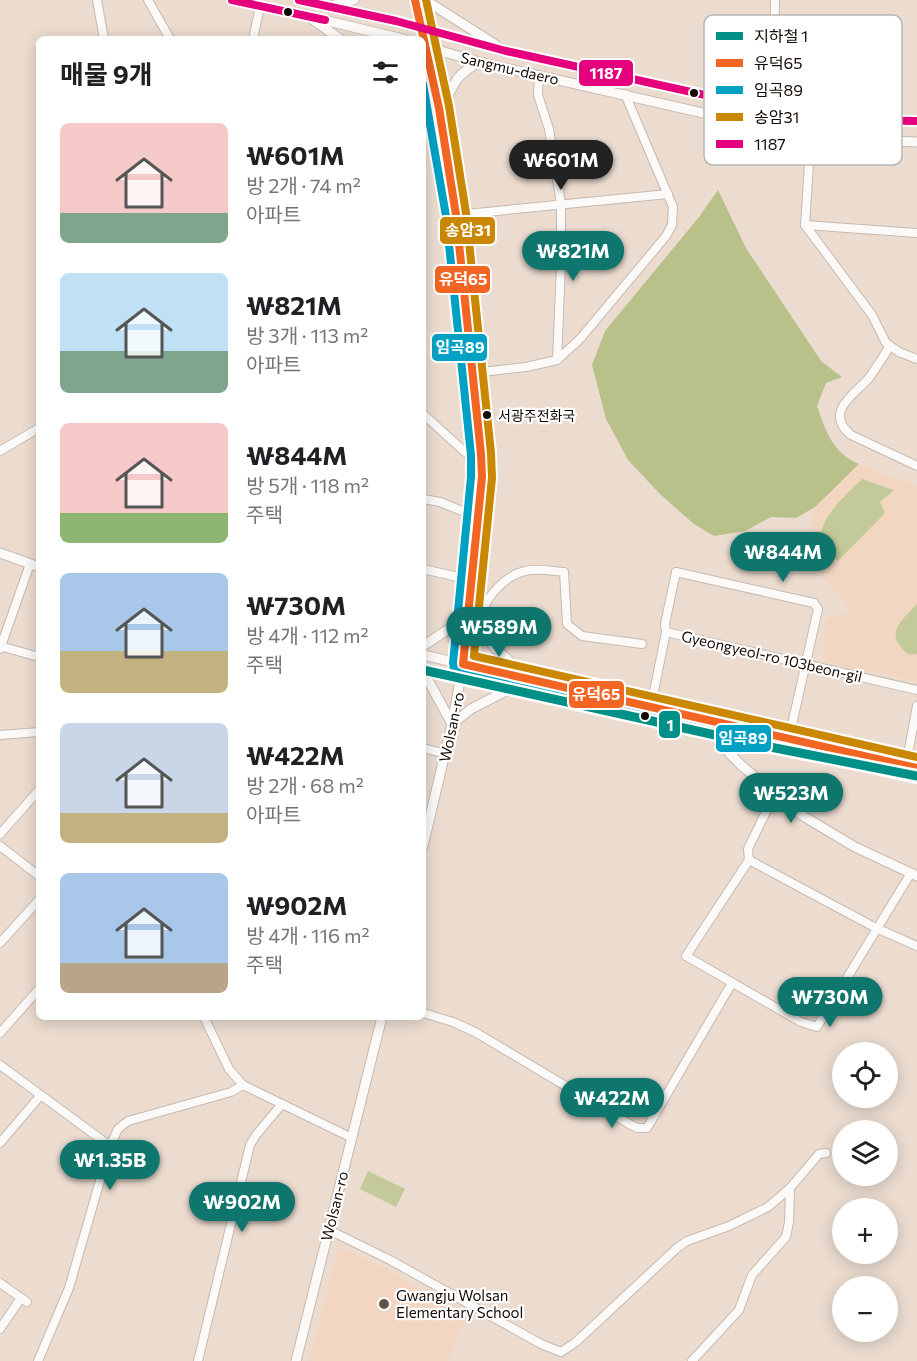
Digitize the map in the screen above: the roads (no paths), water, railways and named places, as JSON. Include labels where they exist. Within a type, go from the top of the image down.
[{"type":"street","points":[[97,0],[103,36]]},
{"type":"street","points":[[148,0],[168,36]]},
{"type":"street","points":[[232,0],[390,36]]},
{"type":"street","name":"Sangmu-daero","points":[[299,0],[420,27],[506,51],[704,95]]},
{"type":"street","name":"Wolsan-ro","points":[[415,0],[422,36]]},
{"type":"street","points":[[424,0],[506,51]]},
{"type":"street","points":[[775,0],[775,15]]},
{"type":"street","points":[[327,6],[348,1]]},
{"type":"street","points":[[255,36],[260,6]]},
{"type":"street","points":[[307,16],[336,36]]},
{"type":"street","name":"Sangmu-daero","points":[[426,47],[479,62],[704,113]]},
{"type":"street","name":"Wolsan-ro","points":[[426,54],[439,108],[456,215],[482,477],[463,664],[446,754],[426,834]]},
{"type":"street","points":[[426,99],[439,108],[448,99],[456,80],[479,62]]},
{"type":"street","points":[[539,75],[538,95],[549,129],[561,204],[557,360]]},
{"type":"street","points":[[473,373],[526,367],[557,360],[580,339],[666,236],[672,225],[673,207],[625,94]]},
{"type":"street","name":"Sangmu-daero","points":[[902,121],[917,121]]},
{"type":"street","name":"Sangmu-daero","points":[[902,141],[917,142]]},
{"type":"street","points":[[809,165],[805,225],[872,315],[890,346],[917,359]]},
{"type":"street","points":[[456,215],[668,194]]},
{"type":"street","points":[[805,225],[917,233]]},
{"type":"street","points":[[890,346],[869,377],[843,404],[840,419],[850,435],[917,466]]},
{"type":"street","points":[[426,417],[465,452],[481,454]]},
{"type":"street","points":[[0,451],[36,430]]},
{"type":"street","points":[[426,500],[440,502],[477,517]]},
{"type":"street","points":[[0,553],[34,565],[1,648],[36,656]]},
{"type":"street","points":[[426,570],[471,580]]},
{"type":"street","points":[[480,632],[482,613],[486,605],[496,590],[509,579],[529,570],[564,572],[567,624],[582,636],[642,644]]},
{"type":"street","points":[[666,632],[665,624],[676,572],[814,603],[818,609],[789,738]]},
{"type":"street","points":[[426,644],[468,616],[496,649],[529,679]]},
{"type":"street","name":"Gyeongyeol-ro 103beon-gil","points":[[651,706],[666,632],[917,690]]},
{"type":"street","points":[[426,656],[917,768]]},
{"type":"street","points":[[426,676],[452,724],[471,709],[529,679]]},
{"type":"street","points":[[906,765],[917,706]]},
{"type":"street","points":[[720,722],[723,741],[730,754],[803,816],[855,847],[914,874],[876,928],[817,1027],[801,1022],[686,956],[749,860],[748,849],[775,793]]},
{"type":"street","points":[[0,735],[36,732]]},
{"type":"street","points":[[426,749],[446,754]]},
{"type":"street","points":[[0,834],[36,793]]},
{"type":"street","points":[[0,846],[36,874]]},
{"type":"street","points":[[749,860],[876,928],[917,946]]},
{"type":"street","points":[[0,943],[36,903]]},
{"type":"street","points":[[426,1014],[475,1032],[631,1125],[647,1128],[732,983]]},
{"type":"street","points":[[0,1033],[36,992]]},
{"type":"street","points":[[205,1020],[229,1069],[243,1085],[351,1137]]},
{"type":"street","name":"Wolsan-ro","points":[[296,1361],[381,1020]]},
{"type":"street","points":[[0,1065],[110,1146]]},
{"type":"street","points":[[38,1361],[69,1288],[110,1146],[118,1129],[128,1121],[231,1092],[243,1085]]},
{"type":"street","points":[[0,1143],[40,1096]]},
{"type":"street","points":[[198,1361],[250,1145],[282,1104]]},
{"type":"street","points":[[329,1230],[390,1260],[541,1344],[561,1352],[576,1342],[682,1244],[757,1213],[790,1188],[819,1154],[826,1153]]},
{"type":"street","points":[[692,1361],[740,1310],[752,1275],[786,1237],[790,1188]]},
{"type":"street","points":[[390,1260],[391,1271]]},
{"type":"street","points":[[0,1283],[24,1300],[0,1329]]},
{"type":"metro line","name":"1","points":[[426,671],[760,745],[917,776]]},
{"type":"place","name":"서광주전화국","points":[[487,415]]},
{"type":"place","name":"Gwangju Wolsan Elementary School","points":[[384,1304]]}]
